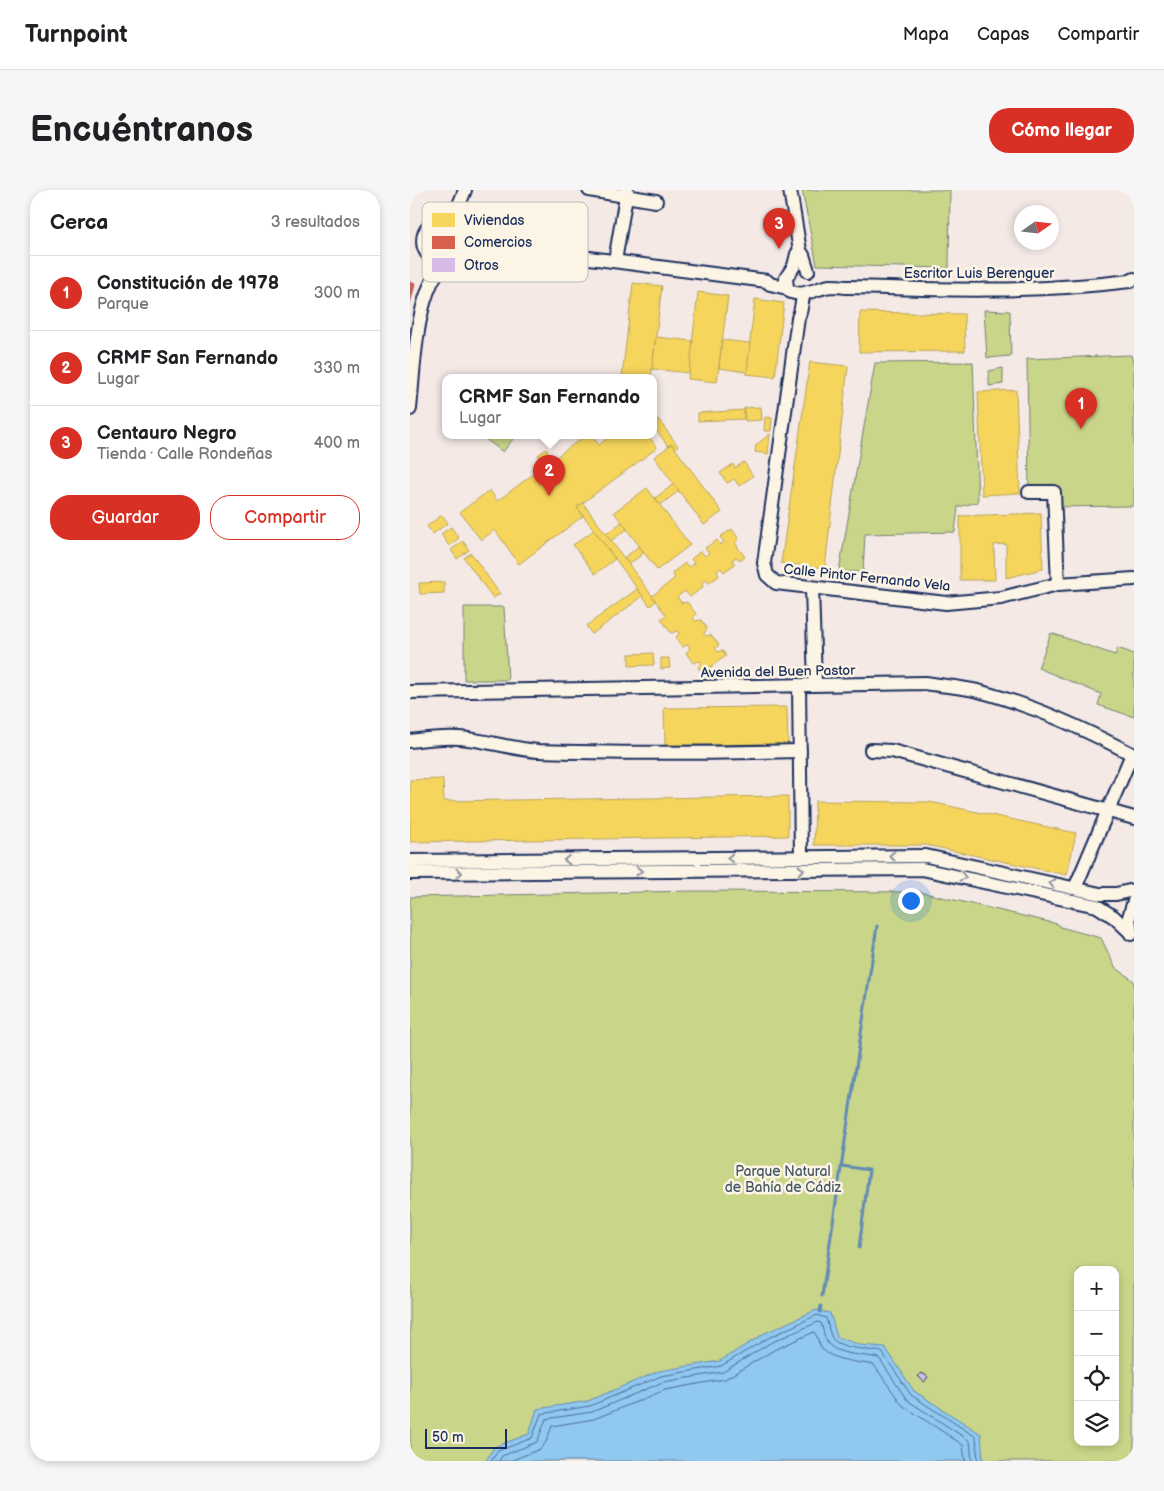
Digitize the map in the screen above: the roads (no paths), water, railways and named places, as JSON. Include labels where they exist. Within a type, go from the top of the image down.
[{"type":"street","points":[[460,202],[465,190]]},
{"type":"street","points":[[588,190],[626,193],[656,201]]},
{"type":"street","points":[[588,258],[767,281],[770,284],[799,295],[806,293],[813,284],[800,251],[790,190]]},
{"type":"street","points":[[615,261],[626,193]]},
{"type":"street","points":[[789,290],[786,278],[796,262],[797,254],[800,251]]},
{"type":"street","points":[[767,281],[800,267],[828,286]]},
{"type":"street","name":"Escritor Luis Berenguer","points":[[806,293],[828,286],[954,291],[1036,290],[1084,287],[1133,280]]},
{"type":"street","points":[[410,409],[413,338],[431,282]]},
{"type":"street","name":"Calle Pintor Fernando Vela","points":[[789,290],[794,298],[798,318]]},
{"type":"street","name":"Calle Pintor Fernando Vela","points":[[806,293],[801,303],[801,312],[798,318],[764,563],[767,575],[776,583],[946,603],[1001,598],[1058,584],[1134,578]]},
{"type":"street","points":[[1029,492],[1054,492],[1058,584]]},
{"type":"street","points":[[812,588],[815,684]]},
{"type":"street","name":"Avenida del Buen Pastor","points":[[410,692],[925,683],[976,691],[1018,702],[1075,726],[1133,755]]},
{"type":"street","points":[[799,685],[801,857]]},
{"type":"street","points":[[410,741],[460,738],[518,750],[663,754],[800,750]]},
{"type":"street","points":[[871,750],[892,751],[1134,818]]},
{"type":"street","points":[[1076,888],[1133,755]]},
{"type":"street","points":[[410,861],[926,856],[1100,894],[1116,894],[1134,890]]},
{"type":"street","points":[[410,873],[922,869],[1097,906],[1114,918],[1132,937]]},
{"type":"street","points":[[1132,937],[1129,917],[1134,901]]},
{"type":"water","points":[[816,1310],[830,1313],[837,1337],[860,1345],[885,1347],[914,1391],[981,1434],[983,1461],[486,1461],[494,1447],[529,1434],[537,1409],[588,1401],[659,1371],[720,1361],[765,1333]]},
{"type":"waterway","points":[[822,1296],[877,926]]},
{"type":"waterway","points":[[842,1166],[869,1170],[859,1248]]},
{"type":"waterway","points":[[820,1312],[821,1306]]},
{"type":"place","name":"Centauro Negro","points":[[779,249]]},
{"type":"place","name":"Constitución de 1978","points":[[1081,429]]},
{"type":"place","name":"CRMF San Fernando","points":[[549,496]]},
{"type":"park label","name":"Parque Natural de Bahía de Cádiz","points":[[783,1180]]}]
